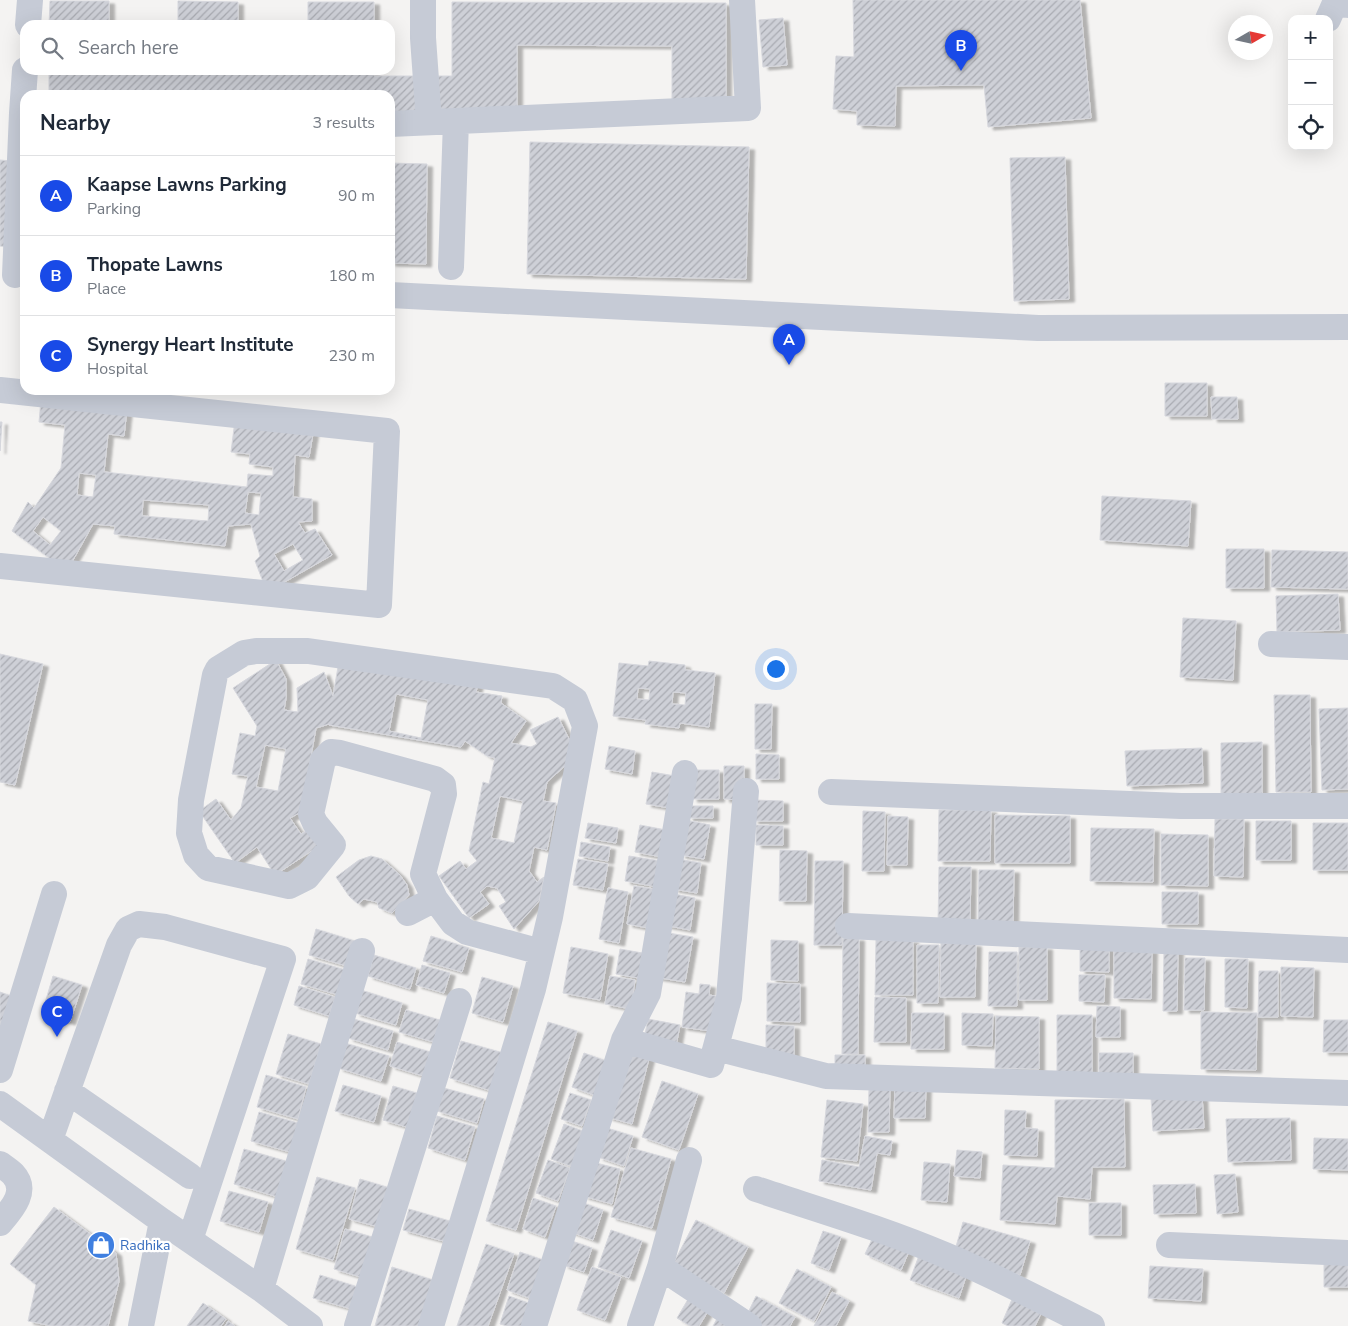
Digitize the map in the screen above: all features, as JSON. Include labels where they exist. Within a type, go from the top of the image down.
[{"type":"street","points":[[28,20],[30,0]]},
{"type":"street","points":[[422,0],[429,122]]},
{"type":"street","points":[[395,124],[748,108],[742,0]]},
{"type":"street","points":[[1330,15],[1335,3],[1348,5]]},
{"type":"street","points":[[25,75],[25,90]]},
{"type":"street","points":[[451,267],[456,121]]},
{"type":"street","points":[[13,275],[10,148],[20,123]]},
{"type":"street","points":[[395,294],[1038,328],[1348,327]]},
{"type":"street","points":[[0,390],[20,392]]},
{"type":"street","points":[[0,566],[379,605],[387,431],[47,395]]},
{"type":"street","points":[[1271,644],[1348,647]]},
{"type":"street","points":[[431,1326],[533,989],[542,952],[550,917],[585,726],[575,700],[553,686],[308,651],[256,651],[244,653],[218,669],[191,800],[189,825],[189,833],[196,855],[208,868],[289,886],[307,877],[333,845],[314,823],[311,814],[323,760],[331,752],[340,753],[435,779],[443,784],[444,794],[423,874],[435,899],[453,923],[467,932],[542,952]]},
{"type":"street","points":[[534,1326],[624,1040],[648,993],[685,773]]},
{"type":"street","points":[[624,1040],[711,1064],[729,998],[746,791]]},
{"type":"street","points":[[831,792],[1181,806],[1348,806]]},
{"type":"street","points":[[0,1070],[54,894]]},
{"type":"street","points":[[408,913],[435,899]]},
{"type":"street","points":[[50,1140],[119,945],[128,929],[139,924],[165,927],[283,959],[190,1240]]},
{"type":"street","points":[[848,926],[1348,950]]},
{"type":"street","points":[[261,1289],[362,951]]},
{"type":"street","points":[[357,1326],[459,1001]]},
{"type":"street","points":[[716,1048],[826,1076],[1348,1093]]},
{"type":"street","points":[[67,1091],[190,1176]]},
{"type":"street","points":[[0,1104],[162,1221],[261,1289],[310,1326]]},
{"type":"street","points":[[640,1326],[660,1267],[689,1160]]},
{"type":"street","points":[[0,1164],[14,1175],[20,1192],[19,1198],[0,1223]]},
{"type":"street","points":[[756,1189],[868,1226],[943,1254],[1092,1326]]},
{"type":"street","points":[[141,1326],[162,1221]]},
{"type":"street","points":[[1169,1245],[1348,1254]]},
{"type":"street","points":[[660,1267],[749,1326]]},
{"type":"building","points":[[853,0],[1080,0],[1091,118],[988,127],[984,85],[896,86],[895,126],[857,125],[857,111],[833,109],[836,56],[854,57]]},
{"type":"building","points":[[50,1],[109,1],[109,20],[49,20]]},
{"type":"building","points":[[178,1],[238,2],[238,20],[178,20]]},
{"type":"building","points":[[308,2],[374,2],[374,20],[308,20]]},
{"type":"building","points":[[452,2],[726,3],[726,101],[672,101],[672,46],[517,45],[517,114],[395,114],[395,90],[49,90],[49,75],[452,76]]},
{"type":"building","points":[[783,18],[787,65],[763,67],[759,20]]},
{"type":"building","points":[[530,142],[749,147],[746,279],[527,274]]},
{"type":"building","points":[[1065,157],[1069,299],[1014,301],[1010,158]]},
{"type":"building","points":[[0,160],[20,162],[20,248],[0,246]]},
{"type":"building","points":[[395,163],[427,164],[426,264],[395,263]]},
{"type":"building","points":[[1165,383],[1207,383],[1207,416],[1165,416]]},
{"type":"building","points":[[1211,397],[1237,397],[1238,419],[1212,419]]},
{"type":"building","points":[[41,400],[127,409],[124,436],[108,434],[104,472],[247,487],[248,474],[273,476],[273,467],[249,464],[250,454],[231,452],[235,420],[314,428],[309,457],[295,455],[293,497],[312,499],[312,521],[298,522],[305,533],[315,529],[332,555],[267,592],[255,561],[260,556],[251,524],[228,526],[225,546],[114,534],[115,526],[93,524],[67,571],[12,531],[28,502],[34,508],[61,468],[65,425],[39,422]],"holes":[[[79,473],[96,475],[93,497],[77,495]],[[248,492],[261,493],[259,515],[245,513]],[[143,500],[209,505],[208,521],[142,516]],[[43,517],[61,531],[50,545],[33,531]],[[293,544],[303,560],[284,571],[274,554]]]},
{"type":"building","points":[[0,422],[2,422],[0,451]]},
{"type":"building","points":[[1102,496],[1191,501],[1188,546],[1100,540]]},
{"type":"building","points":[[1226,549],[1264,549],[1264,588],[1226,588]]},
{"type":"building","points":[[1272,550],[1348,552],[1348,589],[1271,587]]},
{"type":"building","points":[[1338,594],[1340,630],[1277,632],[1276,596]]},
{"type":"building","points":[[1183,618],[1236,621],[1233,680],[1180,677]]},
{"type":"building","points":[[0,654],[43,664],[15,785],[0,782]]},
{"type":"building","points":[[276,660],[286,679],[284,710],[298,712],[297,688],[324,672],[333,696],[339,661],[478,684],[476,692],[502,696],[501,703],[526,721],[511,743],[531,747],[537,744],[530,730],[558,717],[577,755],[547,782],[543,801],[556,803],[547,850],[534,847],[529,871],[537,882],[544,877],[539,901],[514,929],[499,906],[506,902],[497,888],[487,886],[480,892],[489,904],[469,918],[439,876],[460,861],[466,869],[477,861],[469,851],[483,782],[489,784],[495,758],[487,756],[465,741],[461,747],[329,724],[316,728],[301,812],[290,818],[301,834],[311,828],[322,844],[275,875],[257,847],[235,863],[199,811],[216,799],[231,820],[241,808],[248,776],[232,774],[240,733],[255,736],[257,726],[233,688]],"holes":[[[396,694],[428,700],[421,738],[389,731]],[[265,745],[286,749],[278,791],[256,787]],[[500,796],[523,801],[514,843],[491,838]]]},
{"type":"building","points":[[649,661],[685,665],[685,670],[715,673],[709,727],[680,723],[679,728],[645,724],[646,720],[613,716],[619,663],[648,666]],"holes":[[[638,688],[650,689],[649,700],[637,699]],[[673,692],[686,693],[685,705],[672,704]]]},
{"type":"building","points":[[1274,695],[1310,695],[1311,792],[1276,792]]},
{"type":"building","points":[[755,704],[772,704],[771,749],[755,749]]},
{"type":"building","points":[[1348,708],[1348,789],[1322,790],[1319,709]]},
{"type":"building","points":[[1262,742],[1262,799],[1221,800],[1221,743]]},
{"type":"building","points":[[609,746],[635,751],[632,774],[605,769]]},
{"type":"building","points":[[1202,748],[1203,783],[1127,786],[1125,751]]},
{"type":"building","points":[[756,754],[779,755],[779,779],[756,779]]},
{"type":"building","points":[[724,766],[744,766],[744,800],[724,799]]},
{"type":"building","points":[[692,770],[719,770],[719,799],[692,799]]},
{"type":"building","points":[[652,772],[675,776],[670,808],[646,804]]},
{"type":"building","points":[[754,800],[783,801],[783,821],[753,821]]},
{"type":"building","points":[[688,806],[713,806],[713,818],[688,818]]},
{"type":"building","points":[[939,810],[991,810],[990,861],[938,861]]},
{"type":"building","points":[[863,811],[885,812],[884,871],[862,871]]},
{"type":"building","points":[[995,815],[1070,816],[1070,863],[995,863]]},
{"type":"building","points":[[888,816],[908,817],[907,865],[887,865]]},
{"type":"building","points":[[1215,819],[1244,819],[1243,877],[1214,876]]},
{"type":"building","points":[[686,820],[710,825],[704,859],[680,855]]},
{"type":"building","points":[[1256,821],[1291,821],[1291,860],[1256,860]]},
{"type":"building","points":[[588,823],[618,828],[616,843],[585,838]]},
{"type":"building","points":[[1313,823],[1348,823],[1348,870],[1313,870]]},
{"type":"building","points":[[640,825],[671,831],[667,858],[635,852]]},
{"type":"building","points":[[756,825],[783,826],[783,845],[756,845]]},
{"type":"building","points":[[1091,828],[1154,829],[1153,882],[1090,881]]},
{"type":"building","points":[[1161,834],[1208,835],[1208,886],[1161,885]]},
{"type":"building","points":[[581,842],[610,847],[608,861],[579,856]]},
{"type":"building","points":[[780,850],[807,851],[806,901],[779,901]]},
{"type":"building","points":[[371,856],[382,859],[400,875],[407,885],[409,895],[392,913],[379,908],[377,902],[364,899],[358,904],[349,896],[336,877],[359,860]]},
{"type":"building","points":[[629,856],[661,861],[657,887],[625,881]]},
{"type":"building","points":[[578,859],[608,864],[603,890],[573,885]]},
{"type":"building","points":[[678,859],[701,863],[697,893],[673,889]]},
{"type":"building","points":[[815,861],[843,861],[842,945],[814,945]]},
{"type":"building","points":[[939,867],[971,867],[970,925],[938,924]]},
{"type":"building","points":[[979,870],[1014,870],[1013,925],[978,924]]},
{"type":"building","points":[[634,886],[655,889],[648,928],[627,924]]},
{"type":"building","points":[[608,888],[628,892],[619,943],[599,939]]},
{"type":"building","points":[[1162,892],[1198,892],[1198,924],[1162,924]]},
{"type":"building","points":[[669,893],[695,898],[690,930],[663,925]]},
{"type":"building","points":[[316,929],[355,941],[347,966],[309,955]]},
{"type":"building","points":[[662,932],[693,937],[685,982],[654,977]]},
{"type":"building","points":[[431,936],[469,948],[462,972],[423,961]]},
{"type":"building","points":[[843,938],[859,938],[858,1054],[842,1054]]},
{"type":"building","points":[[771,940],[798,941],[798,981],[771,980]]},
{"type":"building","points":[[876,940],[913,940],[913,995],[875,995]]},
{"type":"building","points":[[941,943],[976,944],[975,997],[940,997]]},
{"type":"building","points":[[917,945],[939,945],[938,1003],[917,1003]]},
{"type":"building","points":[[1080,946],[1109,947],[1109,972],[1080,971]]},
{"type":"building","points":[[571,947],[608,954],[600,1000],[563,993]]},
{"type":"building","points":[[1019,947],[1047,947],[1047,1000],[1019,1000]]},
{"type":"building","points":[[620,949],[648,954],[644,979],[616,974]]},
{"type":"building","points":[[1114,950],[1152,950],[1151,999],[1114,998]]},
{"type":"building","points":[[1164,950],[1178,950],[1177,1011],[1163,1011]]},
{"type":"building","points":[[989,952],[1017,952],[1017,1006],[988,1006]]},
{"type":"building","points":[[374,955],[416,968],[410,989],[368,976]]},
{"type":"building","points":[[1185,958],[1205,958],[1204,1010],[1184,1010]]},
{"type":"building","points":[[308,959],[349,971],[342,996],[301,984]]},
{"type":"building","points":[[1225,959],[1248,959],[1247,1008],[1225,1007]]},
{"type":"building","points":[[422,965],[450,973],[444,993],[416,985]]},
{"type":"building","points":[[1281,967],[1314,968],[1313,1017],[1281,1016]]},
{"type":"building","points":[[1259,971],[1278,971],[1278,1017],[1258,1017]]},
{"type":"building","points":[[1079,975],[1105,975],[1104,1002],[1079,1001]]},
{"type":"building","points":[[53,976],[82,985],[70,1022],[42,1013]]},
{"type":"building","points":[[610,976],[635,980],[631,1009],[605,1004]]},
{"type":"building","points":[[482,977],[513,986],[503,1022],[472,1013]]},
{"type":"building","points":[[767,983],[800,984],[800,1022],[767,1021]]},
{"type":"building","points":[[700,984],[710,985],[709,995],[722,997],[717,1032],[682,1027],[686,992],[699,994]]},
{"type":"building","points":[[299,986],[335,997],[329,1016],[294,1005]]},
{"type":"building","points":[[361,990],[402,1003],[396,1025],[355,1013]]},
{"type":"building","points":[[0,992],[17,998],[0,1041]]},
{"type":"building","points":[[875,997],[906,998],[906,1042],[874,1042]]},
{"type":"building","points":[[1097,1006],[1120,1007],[1120,1037],[1096,1037]]},
{"type":"building","points":[[406,1010],[443,1021],[437,1043],[399,1032]]},
{"type":"building","points":[[1201,1012],[1257,1013],[1256,1070],[1201,1069]]},
{"type":"building","points":[[912,1013],[944,1013],[944,1049],[911,1049]]},
{"type":"building","points":[[962,1013],[993,1014],[992,1046],[962,1045]]},
{"type":"building","points":[[1057,1015],[1092,1015],[1092,1074],[1057,1073]]},
{"type":"building","points":[[996,1016],[1039,1017],[1039,1069],[995,1068]]},
{"type":"building","points":[[354,1019],[393,1031],[388,1050],[348,1038]]},
{"type":"building","points":[[648,1019],[680,1025],[676,1046],[644,1039]]},
{"type":"building","points":[[1324,1020],[1348,1020],[1348,1052],[1323,1052]]},
{"type":"building","points":[[548,1022],[577,1031],[516,1230],[486,1221]]},
{"type":"building","points":[[766,1025],[794,1026],[794,1065],[766,1065]]},
{"type":"building","points":[[288,1034],[321,1044],[309,1084],[276,1074]]},
{"type":"building","points":[[461,1041],[507,1054],[495,1092],[450,1078]]},
{"type":"building","points":[[397,1042],[437,1054],[430,1078],[390,1066]]},
{"type":"building","points":[[345,1043],[389,1056],[381,1081],[338,1068]]},
{"type":"building","points":[[625,1049],[650,1055],[632,1124],[607,1117]]},
{"type":"building","points":[[584,1053],[612,1063],[599,1097],[572,1087]]},
{"type":"building","points":[[1099,1053],[1133,1053],[1133,1083],[1099,1082]]},
{"type":"building","points":[[835,1055],[865,1055],[865,1073],[835,1072]]},
{"type":"building","points":[[266,1075],[306,1087],[298,1119],[257,1107]]},
{"type":"building","points":[[662,1081],[698,1094],[679,1150],[642,1137]]},
{"type":"building","points":[[895,1084],[926,1085],[925,1118],[894,1118]]},
{"type":"building","points":[[343,1085],[381,1096],[374,1122],[335,1111]]},
{"type":"building","points":[[393,1086],[420,1094],[410,1128],[383,1120]]},
{"type":"building","points":[[869,1087],[890,1087],[889,1132],[868,1132]]},
{"type":"building","points":[[444,1088],[484,1099],[477,1123],[437,1111]]},
{"type":"building","points":[[570,1093],[591,1100],[582,1126],[561,1119]]},
{"type":"building","points":[[1202,1095],[1204,1128],[1153,1131],[1151,1098]]},
{"type":"building","points":[[1124,1099],[1125,1167],[1092,1167],[1090,1199],[1057,1196],[1055,1224],[1000,1220],[1003,1165],[1055,1168],[1055,1100]]},
{"type":"building","points":[[827,1100],[863,1104],[857,1161],[821,1157]]},
{"type":"building","points":[[1005,1110],[1026,1111],[1025,1128],[1038,1129],[1037,1156],[1004,1155]]},
{"type":"building","points":[[259,1112],[298,1123],[290,1152],[251,1141]]},
{"type":"building","points":[[437,1116],[475,1127],[465,1160],[428,1148]]},
{"type":"building","points":[[1290,1118],[1291,1160],[1228,1162],[1226,1119]]},
{"type":"building","points":[[564,1124],[588,1133],[576,1168],[551,1159]]},
{"type":"building","points":[[607,1128],[633,1136],[624,1166],[598,1157]]},
{"type":"building","points":[[865,1136],[892,1141],[890,1155],[877,1153],[871,1190],[819,1181],[822,1160],[859,1167]]},
{"type":"building","points":[[1314,1138],[1348,1139],[1348,1170],[1313,1169]]},
{"type":"building","points":[[631,1148],[671,1159],[652,1228],[611,1217]]},
{"type":"building","points":[[244,1149],[289,1162],[278,1197],[234,1184]]},
{"type":"building","points":[[957,1150],[982,1152],[980,1178],[954,1176]]},
{"type":"building","points":[[548,1160],[570,1168],[558,1201],[536,1193]]},
{"type":"building","points":[[592,1162],[620,1169],[612,1204],[583,1196]]},
{"type":"building","points":[[924,1162],[950,1164],[947,1202],[921,1200]]},
{"type":"building","points":[[1235,1174],[1238,1212],[1217,1214],[1214,1175]]},
{"type":"building","points":[[317,1177],[355,1188],[333,1260],[296,1249]]},
{"type":"building","points":[[360,1179],[390,1188],[379,1227],[349,1219]]},
{"type":"building","points":[[1195,1184],[1196,1213],[1154,1214],[1153,1185]]},
{"type":"building","points":[[229,1191],[268,1202],[259,1232],[220,1221]]},
{"type":"building","points":[[533,1198],[556,1206],[545,1237],[523,1229]]},
{"type":"building","points":[[578,1201],[603,1210],[593,1240],[568,1231]]},
{"type":"building","points":[[1089,1203],[1121,1203],[1121,1235],[1089,1235]]},
{"type":"building","points":[[54,1207],[116,1253],[119,1281],[108,1326],[52,1326],[28,1321],[36,1285],[10,1264]]},
{"type":"building","points":[[409,1209],[453,1222],[447,1242],[403,1230]]},
{"type":"building","points":[[696,1220],[748,1247],[724,1293],[672,1266]]},
{"type":"building","points":[[963,1222],[1030,1241],[1020,1275],[953,1257]]},
{"type":"building","points":[[345,1229],[379,1239],[367,1279],[334,1269]]},
{"type":"building","points":[[611,1230],[642,1241],[629,1278],[598,1267]]},
{"type":"building","points":[[823,1231],[841,1237],[829,1270],[811,1263]]},
{"type":"building","points":[[875,1233],[910,1249],[901,1270],[865,1254]]},
{"type":"building","points":[[572,1241],[592,1248],[584,1272],[563,1265]]},
{"type":"building","points":[[486,1244],[514,1254],[488,1326],[457,1326]]},
{"type":"building","points":[[921,1250],[969,1267],[959,1298],[910,1280]]},
{"type":"building","points":[[520,1252],[546,1261],[532,1299],[507,1290]]},
{"type":"building","points":[[1324,1260],[1348,1260],[1348,1287],[1324,1287]]},
{"type":"building","points":[[1150,1266],[1203,1269],[1201,1301],[1148,1298]]},
{"type":"building","points":[[392,1267],[433,1280],[420,1326],[375,1326]]},
{"type":"building","points":[[592,1267],[621,1277],[605,1320],[577,1310]]},
{"type":"building","points":[[797,1269],[831,1287],[814,1321],[779,1303]]},
{"type":"building","points":[[320,1275],[361,1288],[355,1310],[313,1298]]},
{"type":"building","points":[[832,1292],[849,1301],[836,1326],[814,1326]]},
{"type":"building","points":[[1015,1292],[1045,1305],[1035,1326],[1008,1326],[1002,1323]]},
{"type":"building","points":[[509,1296],[534,1305],[526,1326],[500,1324]]},
{"type":"building","points":[[690,1296],[710,1308],[699,1326],[690,1326],[677,1318]]},
{"type":"building","points":[[756,1296],[795,1317],[790,1326],[762,1326],[746,1317]]},
{"type":"building","points":[[203,1303],[226,1319],[221,1326],[187,1326]]},
{"type":"building","points":[[718,1317],[735,1326],[713,1326]]},
{"type":"building","points":[[228,1321],[235,1326],[225,1326]]},
{"type":"place","name":"Thopate Lawns","points":[[961,71]]},
{"type":"place","name":"Kaapse Lawns Parking","points":[[789,365]]},
{"type":"place","name":"Synergy Heart Institute","points":[[57,1037]]},
{"type":"place","name":"Radhika","points":[[101,1245]]}]
